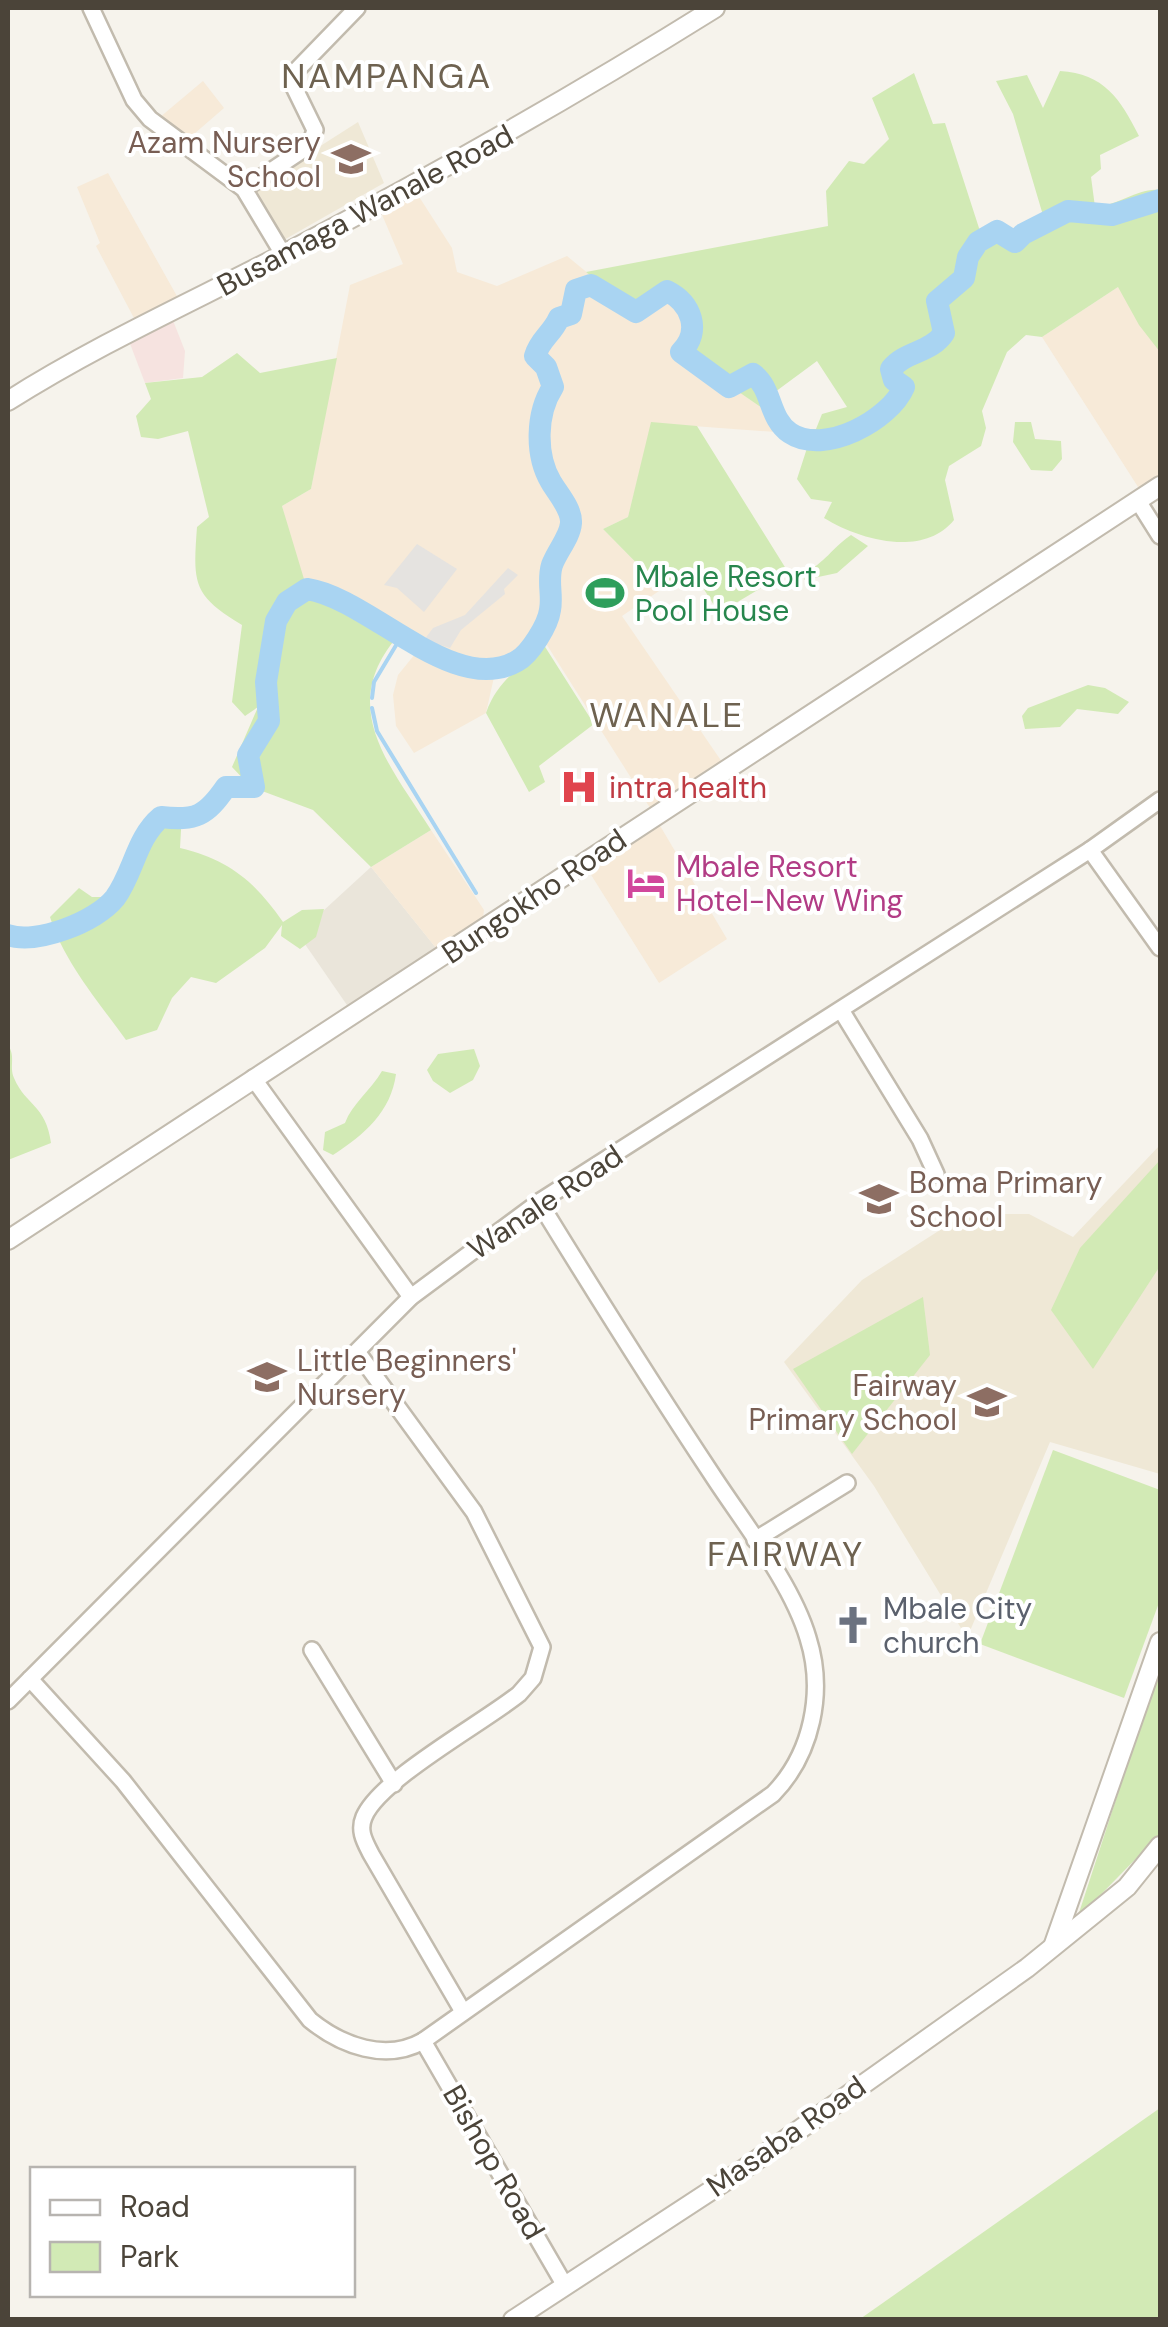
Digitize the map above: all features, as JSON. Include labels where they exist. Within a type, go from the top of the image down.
[{"type":"street","points":[[91,8],[134,100],[150,119],[244,189],[283,254]]},
{"type":"street","points":[[244,189],[310,145],[315,130],[292,84],[293,74],[357,8]]},
{"type":"street","name":"Busamaga Wanale Road","points":[[8,400],[82,354],[522,128],[715,8]]},
{"type":"street","name":"Bungokho Road","points":[[8,1240],[1160,486]]},
{"type":"street","points":[[1138,501],[1160,536]]},
{"type":"street","name":"Wanale Road","points":[[8,1702],[411,1297],[539,1202],[1090,850],[1160,800]]},
{"type":"street","points":[[1090,850],[1160,948]]},
{"type":"street","points":[[842,1010],[920,1139],[936,1174]]},
{"type":"street","points":[[252,1078],[411,1297]]},
{"type":"street","points":[[30,1678],[123,1781],[310,2020],[336,2036],[385,2054],[396,2054],[423,2041],[773,1794],[792,1774],[814,1711],[815,1671],[808,1636],[755,1540],[644,1374],[539,1202]]},
{"type":"street","points":[[358,1352],[474,1512],[542,1647],[533,1678],[519,1694],[394,1784],[372,1804],[363,1819],[362,1833],[462,2010]]},
{"type":"street","points":[[755,1540],[847,1483]]},
{"type":"street","points":[[1054,1945],[1160,1642]]},
{"type":"street","points":[[312,1650],[394,1784]]},
{"type":"street","name":"Masaba Road","points":[[513,2320],[744,2169],[1054,1945],[1127,1888],[1160,1846]]},
{"type":"street","name":"Bishop Road","points":[[423,2041],[564,2284]]},
{"type":"shaded area","points":[[203,81],[224,108],[187,140],[159,118]]},
{"type":"shaded area","points":[[358,122],[384,183],[282,241],[253,189]]},
{"type":"shaded area","points":[[108,173],[178,298],[135,320],[96,246],[100,243],[77,187]]},
{"type":"shaded area","points":[[416,192],[452,248],[457,272],[497,286],[567,256],[635,312],[667,291],[682,298],[692,319],[690,342],[682,352],[762,408],[776,432],[652,423],[628,517],[603,529],[662,589],[622,616],[722,762],[652,811],[545,642],[527,663],[496,668],[486,713],[414,753],[396,726],[393,695],[398,675],[415,654],[397,637],[307,589],[300,574],[282,506],[311,489],[350,285],[403,264],[380,210]]},
{"type":"shaded area","points":[[1118,287],[1160,296],[1160,477],[1140,490],[1042,337]]},
{"type":"shaded area","points":[[172,318],[185,351],[183,378],[145,383],[129,341]]},
{"type":"shaded area","points":[[417,544],[457,569],[424,612],[397,588],[384,585]]},
{"type":"shaded area","points":[[508,568],[518,575],[504,589],[505,594],[461,630],[450,648],[424,640],[433,628],[465,615]]},
{"type":"shaded area","points":[[659,824],[727,939],[659,983],[588,870]]},
{"type":"shaded area","points":[[431,830],[484,910],[483,918],[436,948],[371,867]]},
{"type":"shaded area","points":[[371,867],[436,948],[349,1008],[298,934]]},
{"type":"shaded area","name":"Fairway Primary School","points":[[1160,1145],[1160,1474],[1050,1442],[967,1638],[874,1486],[784,1362],[862,1280],[965,1214],[1029,1214],[1073,1237]]},
{"type":"green space","points":[[1060,71],[1075,73],[1109,90],[1139,136],[1100,155],[1101,169],[1091,177],[1095,207],[1144,191],[1160,190],[1160,352],[1118,287],[1042,337],[1026,335],[1007,352],[982,411],[986,428],[981,446],[949,466],[945,480],[954,520],[926,539],[891,542],[855,533],[824,518],[832,502],[811,499],[797,479],[808,445],[776,432],[762,408],[681,352],[692,326],[683,302],[667,291],[636,312],[586,272],[828,226],[826,191],[849,161],[864,164],[889,139],[872,98],[914,73],[933,124],[945,123],[979,228],[986,237],[997,231],[1014,236],[1045,222],[1013,114],[996,81],[1027,75],[1043,108]],"holes":[[[817,361],[847,407],[822,414],[816,429],[794,431],[778,413],[775,392]]]},
{"type":"green space","points":[[237,353],[260,373],[337,358],[311,489],[282,506],[307,589],[397,637],[380,663],[371,688],[371,712],[386,759],[431,830],[371,867],[313,810],[251,787],[232,767],[258,707],[245,716],[232,702],[242,625],[213,605],[199,586],[195,562],[197,527],[209,517],[188,431],[158,439],[141,437],[136,416],[151,399],[145,383],[202,377]]},
{"type":"green space","points":[[651,422],[697,426],[788,572],[719,613],[691,569],[662,589],[603,529],[628,517]]},
{"type":"green space","points":[[1015,422],[1031,422],[1035,439],[1061,441],[1062,459],[1052,471],[1031,470],[1013,442]]},
{"type":"green space","points":[[851,535],[868,546],[837,573],[804,580],[804,573]]},
{"type":"green space","points":[[542,642],[594,724],[539,766],[545,782],[529,792],[486,713],[504,683]]},
{"type":"green space","points":[[1088,685],[1105,688],[1129,702],[1118,714],[1077,709],[1060,727],[1025,729],[1022,716],[1028,708]]},
{"type":"green space","points":[[182,812],[180,848],[213,859],[240,875],[283,922],[302,910],[324,909],[316,937],[300,949],[281,936],[282,925],[265,948],[216,983],[191,977],[172,998],[157,1030],[126,1040],[73,965],[50,917],[79,888],[92,897],[108,897],[146,854],[153,815]]},
{"type":"green space","points":[[8,1045],[14,1078],[45,1121],[51,1143],[8,1160]]},
{"type":"green space","points":[[474,1049],[480,1066],[473,1080],[450,1093],[433,1081],[427,1070],[438,1054]]},
{"type":"green space","points":[[382,1071],[396,1074],[382,1111],[365,1131],[333,1155],[323,1150],[325,1132],[345,1123]]},
{"type":"green space","points":[[1160,1160],[1160,1266],[1093,1369],[1051,1310],[1080,1248]]},
{"type":"green space","points":[[923,1297],[930,1355],[852,1454],[793,1369]]},
{"type":"green space","points":[[1053,1450],[1160,1490],[1160,1600],[1124,1698],[980,1644]]},
{"type":"green space","points":[[1160,1668],[1160,1834],[1077,1919],[1152,1689]]},
{"type":"green space","points":[[1160,2108],[1160,2319],[860,2319]]},
{"type":"waterway","points":[[8,935],[49,934],[94,915],[115,898],[140,845],[161,817],[192,817],[206,810],[226,787],[254,787],[248,755],[269,721],[266,682],[276,621],[287,602],[307,589],[331,596],[440,657],[467,667],[493,669],[517,661],[527,652],[549,616],[552,565],[571,523],[542,459],[541,421],[553,387],[546,367],[535,356],[559,318],[571,314],[576,290],[591,285],[636,312],[667,291],[682,303],[691,318],[691,335],[681,352],[729,387],[753,374],[764,387],[783,427],[804,439],[820,440],[871,422],[896,399],[904,387],[894,380],[891,369],[932,345],[944,333],[937,301],[964,278],[968,257],[978,242],[997,231],[1015,242],[1068,211],[1112,215],[1160,200]]},
{"type":"waterway","points":[[372,698],[374,682],[398,642]]},
{"type":"waterway","points":[[372,708],[377,731],[476,893]]},
{"type":"place","name":"Azam Nursery School","points":[[351,159]]},
{"type":"place","name":"Mbale Resort Pool House","points":[[605,593]]},
{"type":"place","name":"intra health","points":[[579,787]]},
{"type":"place","name":"Mbale Resort Hotel-New Wing","points":[[646,883]]},
{"type":"place","name":"Boma Primary School","points":[[879,1199]]},
{"type":"place","name":"Little Beginners' Nursery","points":[[267,1377]]},
{"type":"place","name":"Fairway Primary School","points":[[987,1402]]},
{"type":"place","name":"Mbale City church","points":[[853,1625]]},
{"type":"district","name":"NAMPANGA","points":[[387,76]]},
{"type":"district","name":"WANALE","points":[[667,715]]},
{"type":"district","name":"FAIRWAY","points":[[786,1554]]}]
